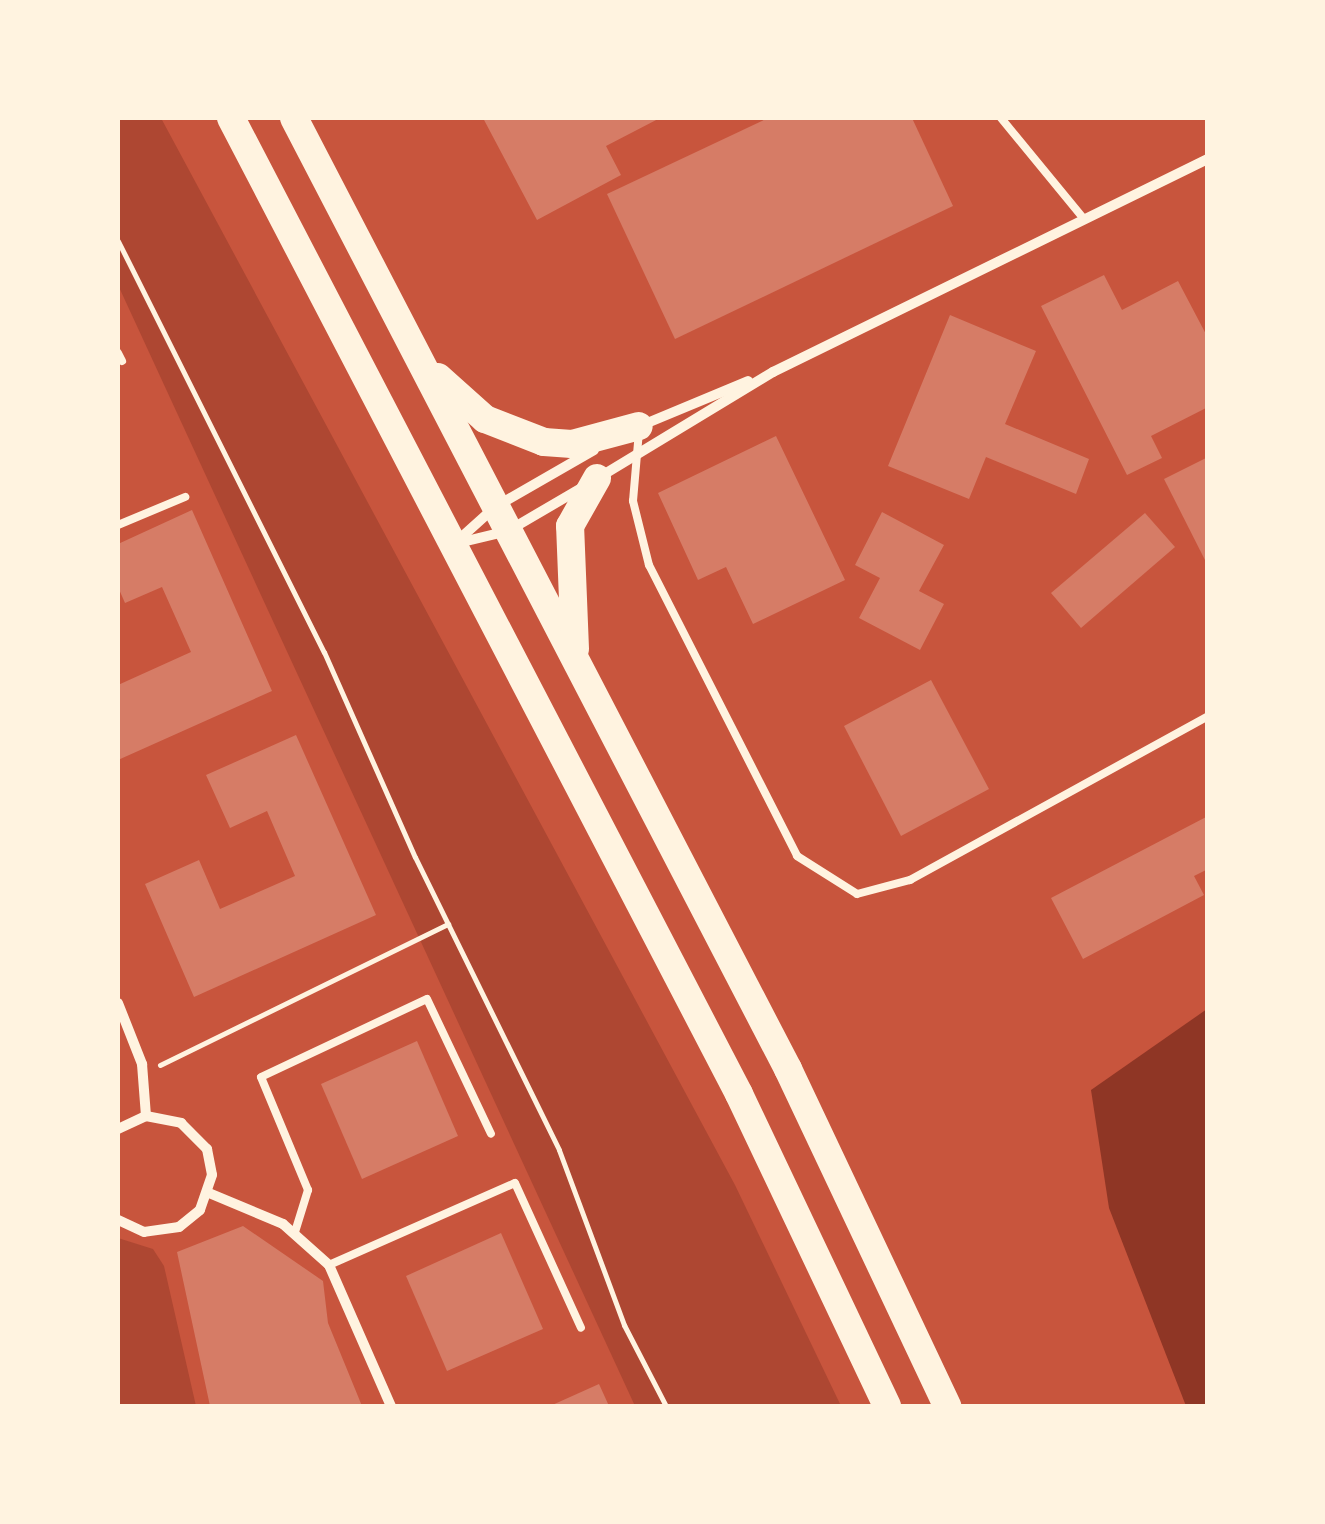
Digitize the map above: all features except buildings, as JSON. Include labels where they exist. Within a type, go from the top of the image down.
[{"type":"highway","points":[[220,118],[268,188]]},
{"type":"highway","points":[[231,118],[740,1094],[887,1406]]},
{"type":"highway","points":[[294,118],[788,1070],[947,1406]]},
{"type":"highway","points":[[409,340],[450,392],[518,434],[572,444],[638,440]]},
{"type":"highway","points":[[576,661],[570,526],[597,478]]},
{"type":"street","points":[[453,544],[638,440],[1208,159]]},
{"type":"street","points":[[453,544],[597,478],[638,440],[773,372]]},
{"type":"street","points":[[118,1003],[144,1073],[146,1116]]},
{"type":"street","points":[[118,1129],[146,1116],[173,1119],[196,1134],[212,1166],[209,1193],[194,1217],[171,1230],[144,1232],[118,1220]]},
{"type":"street","points":[[209,1193],[295,1232],[329,1265],[390,1406]]},
{"type":"lane","points":[[1001,118],[1084,220]]},
{"type":"lane","points":[[638,440],[633,502],[649,564],[796,856],[857,894],[910,880],[1208,716]]},
{"type":"lane","points":[[118,526],[185,497]]},
{"type":"lane","points":[[295,1232],[308,1190],[261,1077],[427,999],[491,1134]]},
{"type":"lane","points":[[329,1265],[515,1184],[581,1328]]},
{"type":"path","points":[[118,241],[324,652],[448,924],[559,1150],[624,1324],[666,1406]]},
{"type":"path","points":[[144,1073],[448,924]]},
{"type":"shaded area","points":[[118,118],[161,118],[735,1185],[841,1406],[635,1406],[118,285]]},
{"type":"shaded area","points":[[1207,1009],[1207,1406],[1186,1406],[1109,1208],[1091,1090]]},
{"type":"shaded area","points":[[118,1238],[153,1249],[164,1266],[196,1406],[118,1406]]}]
